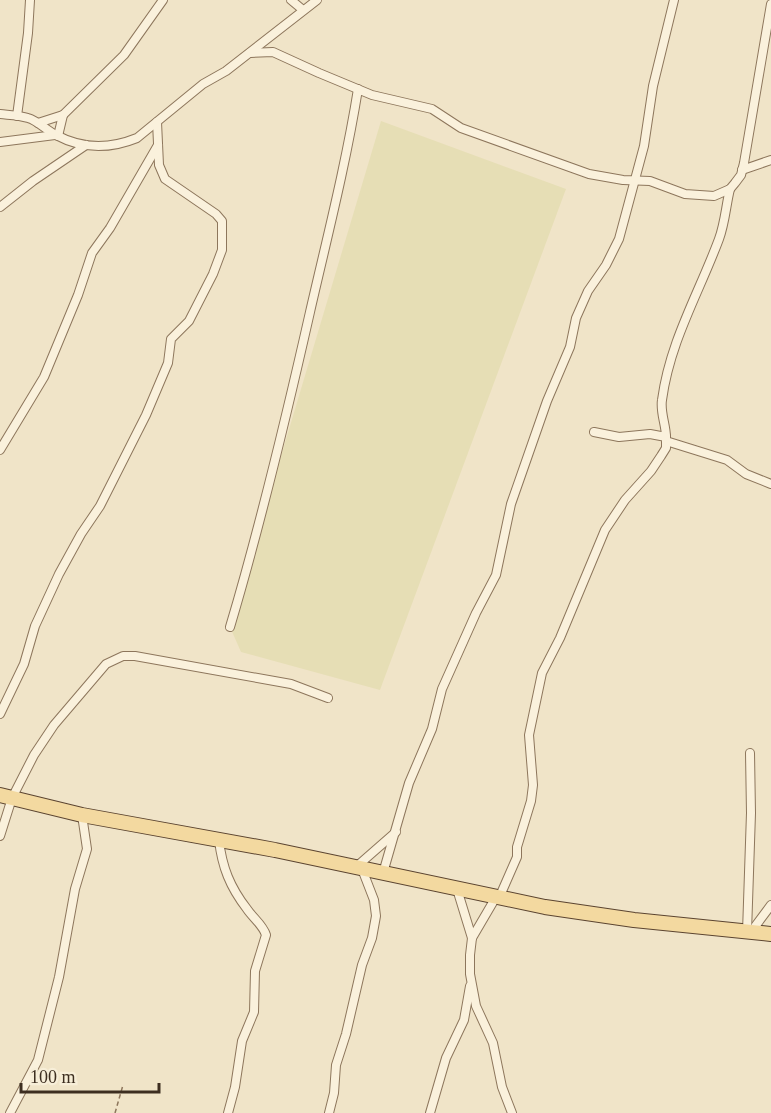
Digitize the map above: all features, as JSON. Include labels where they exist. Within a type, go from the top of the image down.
[{"type":"main road","points":[[6,797],[82,815],[359,868],[545,908],[771,934]]},
{"type":"street","points":[[17,116],[30,0]]},
{"type":"street","points":[[38,123],[63,115],[133,46],[163,0]]},
{"type":"street","points":[[291,0],[303,10]]},
{"type":"street","points":[[0,114],[26,117],[67,140],[86,145],[110,147],[137,138],[203,84],[226,71],[317,0]]},
{"type":"street","points":[[383,873],[412,775],[432,729],[442,689],[476,613],[496,575],[511,504],[547,401],[570,347],[576,318],[588,291],[606,265],[619,239],[646,132],[653,86],[674,0]]},
{"type":"street","points":[[472,938],[497,897],[517,857],[517,847],[531,801],[533,785],[529,735],[542,673],[560,638],[605,530],[625,500],[651,471],[666,448],[662,406],[665,383],[678,334],[720,237],[730,189],[742,170],[771,4]]},
{"type":"street","points":[[250,52],[273,52],[358,89],[402,103],[432,109],[461,128],[589,174],[651,182],[696,196],[714,196],[730,189]]},
{"type":"street","points":[[230,627],[265,500],[303,342],[358,89]]},
{"type":"street","points":[[57,135],[63,115]]},
{"type":"street","points":[[0,714],[24,664],[35,626],[51,591],[76,542],[100,506],[146,414],[168,363],[171,339],[189,321],[197,308],[220,259],[222,221],[216,214],[165,179],[159,165],[157,122]]},
{"type":"street","points":[[40,137],[47,129]]},
{"type":"street","points":[[0,142],[57,135]]},
{"type":"street","points":[[0,450],[44,377],[78,295],[92,253],[110,228],[159,144]]},
{"type":"street","points":[[0,207],[86,145]]},
{"type":"street","points":[[742,170],[771,160]]},
{"type":"street","points":[[594,432],[620,437],[650,434],[727,460],[746,474],[771,484]]},
{"type":"street","points":[[0,836],[6,797],[54,725],[101,669],[117,658],[135,656],[275,680],[300,686],[328,698]]},
{"type":"street","points":[[749,932],[750,753]]},
{"type":"street","points":[[10,1113],[38,1060],[56,988],[75,889],[87,849],[82,815]]},
{"type":"street","points":[[328,1113],[334,1093],[336,1065],[375,922],[374,900],[359,868],[396,832]]},
{"type":"street","points":[[219,840],[228,879],[238,897],[260,923],[266,935],[255,971],[254,1012],[242,1041],[235,1087],[228,1113]]},
{"type":"street","points":[[430,1113],[446,1058],[467,1010],[472,938],[457,889]]},
{"type":"street","points":[[749,932],[771,905]]},
{"type":"street","points":[[470,974],[476,1006],[493,1043],[502,1087],[513,1113]]},
{"type":"path","points":[[115,1113],[123,1085]]},
{"type":"shaded area","points":[[381,121],[566,189],[380,690],[241,652],[230,627]]}]
